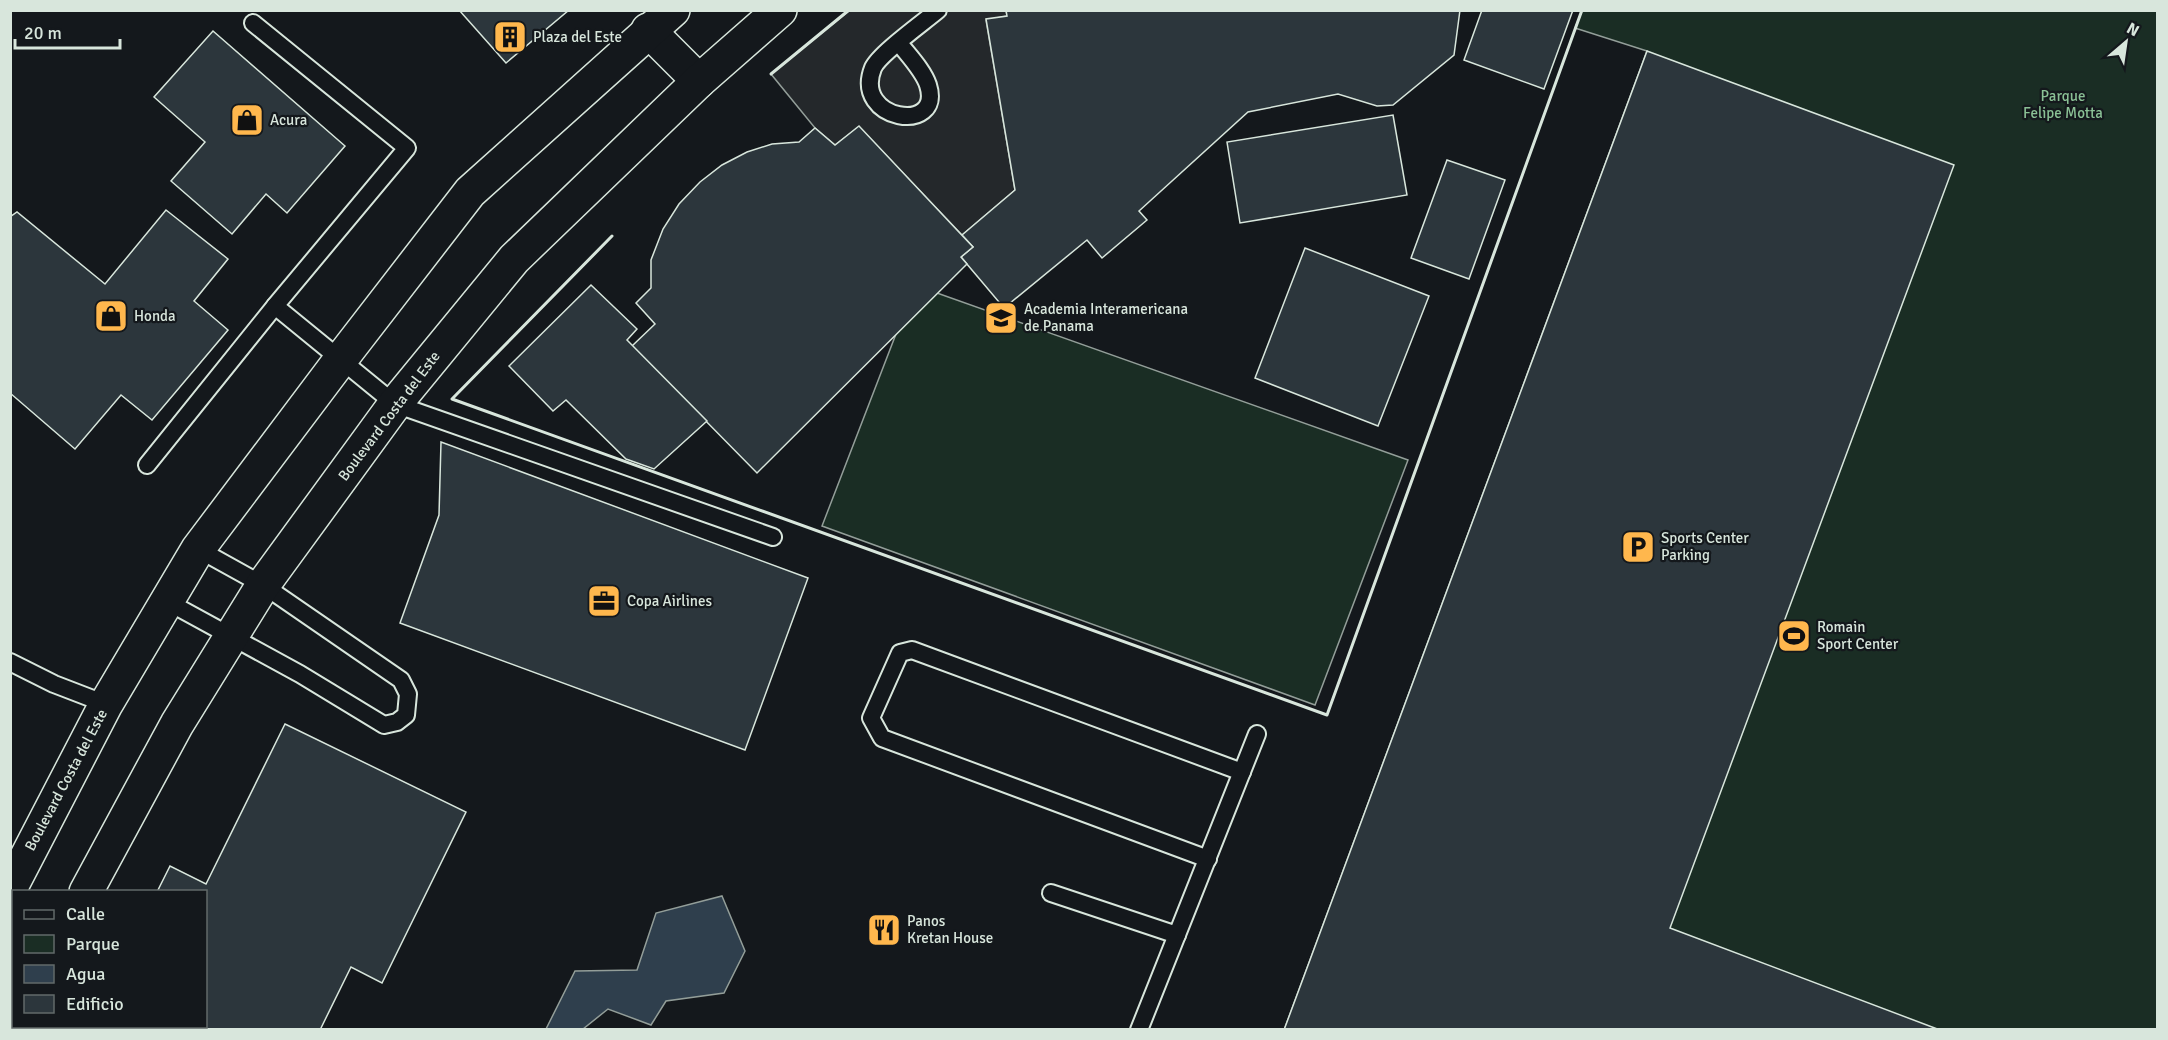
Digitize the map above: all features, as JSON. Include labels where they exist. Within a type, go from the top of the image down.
[{"type":"street","name":"Boulevard Costa del Este","points":[[87,890],[177,724],[263,585],[395,404],[514,259],[699,81],[780,10]]},
{"type":"street","name":"Boulevard Costa del Este","points":[[10,889],[106,704],[198,549],[470,192],[660,20]]},
{"type":"street","points":[[660,20],[699,81]]},
{"type":"lane","points":[[899,43],[938,10]]},
{"type":"lane","points":[[147,465],[275,306],[407,148],[253,23]]},
{"type":"lane","points":[[275,306],[395,404],[773,537]]},
{"type":"lane","points":[[168,602],[300,674],[384,725],[398,722],[406,715],[408,694],[401,680],[263,585],[198,549]]},
{"type":"lane","points":[[1208,859],[882,738],[872,718],[900,653],[912,651],[1242,772]]},
{"type":"lane","points":[[10,662],[54,684],[106,704]]},
{"type":"lane","points":[[1139,1029],[1257,734]]},
{"type":"lane","points":[[1051,893],[1177,935]]},
{"type":"green space","name":"Romain Sport Center","points":[[1582,11],[2157,11],[2157,1029],[1284,1030],[1647,51],[1575,28]]},
{"type":"green space","points":[[937,293],[1408,460],[1315,705],[822,526],[896,334]]},
{"type":"shaded area","points":[[849,11],[1006,11],[1007,16],[986,20],[1015,190],[962,235],[859,127],[835,145],[815,128],[771,74]]},
{"type":"water","points":[[722,896],[745,951],[724,993],[666,1001],[651,1025],[608,1009],[583,1029],[546,1029],[575,971],[637,970],[656,913]]},
{"type":"building","name":"Plaza del Este","points":[[459,10],[569,10],[506,63]]},
{"type":"building","points":[[1006,10],[1460,10],[1454,55],[1393,105],[1377,106],[1338,94],[1248,112],[1139,211],[1147,220],[1102,258],[1087,240],[1004,308],[961,257],[973,247],[962,235],[1015,190],[986,19],[1007,16]]},
{"type":"building","points":[[1482,10],[1573,10],[1544,89],[1464,60]]},
{"type":"building","name":"Acura","points":[[213,31],[345,146],[287,213],[266,194],[232,234],[171,181],[205,142],[154,97]]},
{"type":"building","name":"Sports Center Parking","points":[[1647,51],[1954,165],[1670,928],[1940,1030],[1284,1030]]},
{"type":"building","points":[[1393,115],[1407,195],[1240,223],[1227,142]]},
{"type":"building","points":[[859,126],[973,247],[961,257],[967,264],[757,473],[632,346],[655,324],[636,303],[651,288],[651,260],[663,229],[679,204],[700,182],[722,165],[747,152],[772,144],[799,142],[815,128],[835,145]]},
{"type":"building","points":[[1447,160],[1505,180],[1469,279],[1411,258]]},
{"type":"building","name":"Honda","points":[[166,210],[228,259],[194,301],[228,330],[152,420],[121,395],[75,449],[10,393],[10,217],[17,212],[105,284]]},
{"type":"building","points":[[1305,248],[1429,296],[1378,426],[1255,378]]},
{"type":"building","points":[[591,285],[637,329],[627,340],[707,421],[654,469],[626,459],[566,400],[553,411],[509,366]]},
{"type":"building","name":"Copa Airlines","points":[[441,442],[808,578],[745,750],[400,623],[439,515]]},
{"type":"building","points":[[285,724],[466,812],[382,983],[351,967],[320,1030],[90,1030],[90,1028],[207,1028],[207,890],[158,890],[170,866],[206,884]]},
{"type":"wall","points":[[771,74],[849,10]]},
{"type":"wall","points":[[612,236],[452,399],[1327,715],[1582,10]]},
{"type":"place","name":"Plaza del Este","points":[[510,37]]},
{"type":"place","name":"Acura","points":[[247,120]]},
{"type":"place","name":"Honda","points":[[111,316]]},
{"type":"place","name":"Academia Interamericana de Panama","points":[[1001,318]]},
{"type":"place","name":"Sports Center Parking","points":[[1638,547]]},
{"type":"place","name":"Copa Airlines","points":[[604,601]]},
{"type":"place","name":"Romain Sport Center","points":[[1794,636]]},
{"type":"place","name":"Panos Kretan House","points":[[884,930]]},
{"type":"park label","name":"Parque Felipe Motta","points":[[2063,104]]}]
